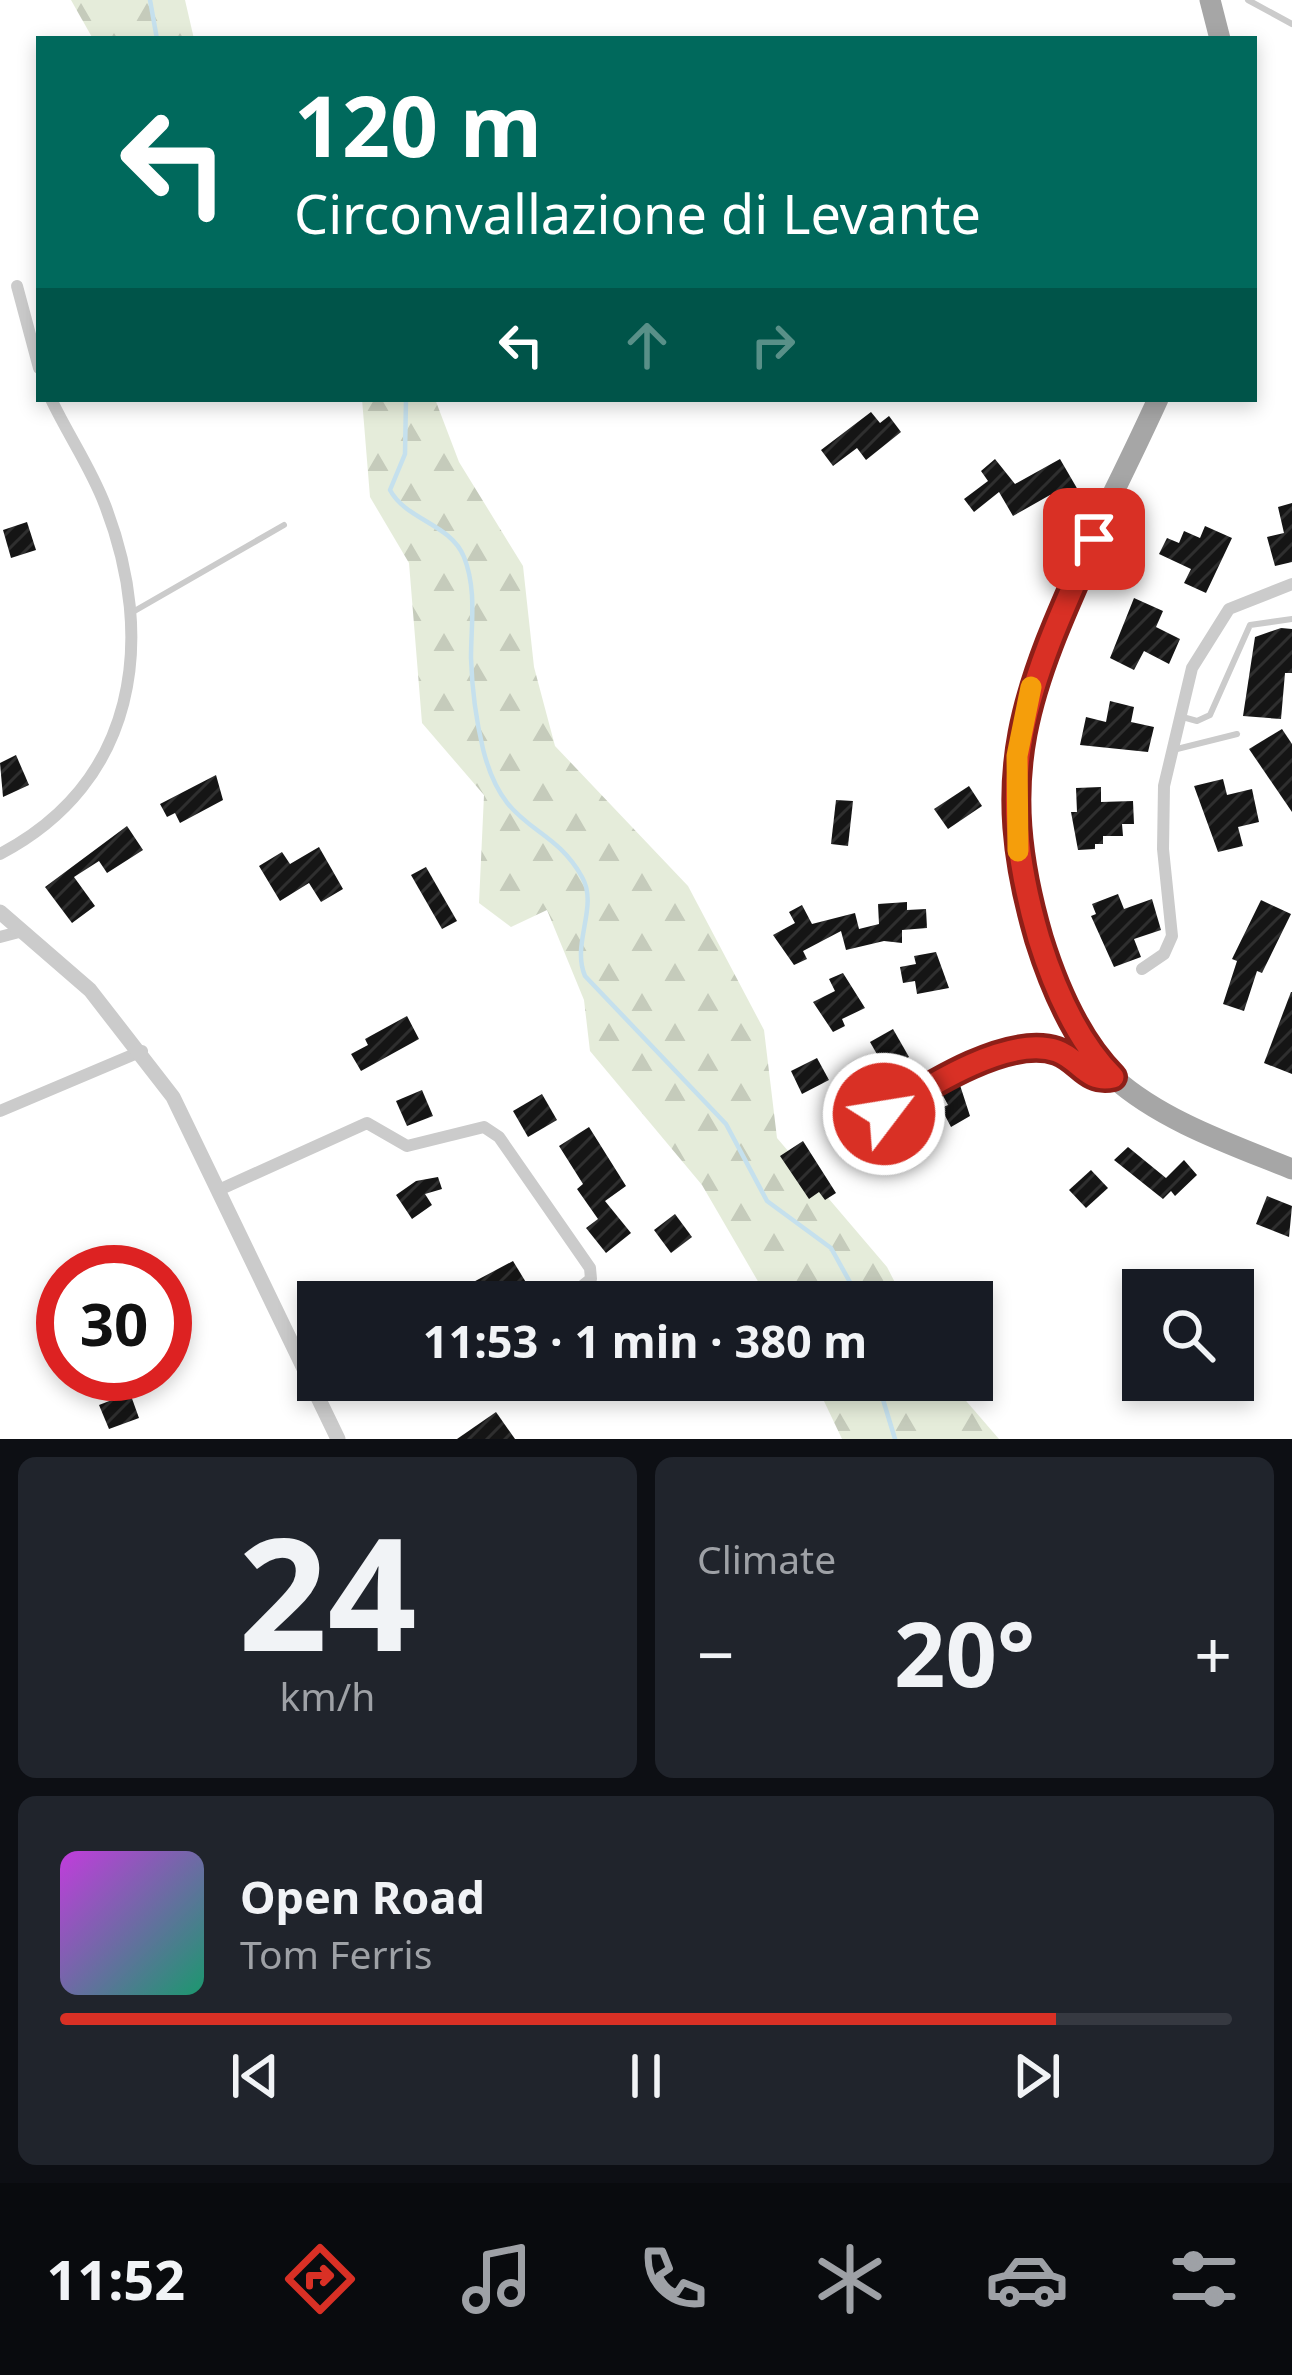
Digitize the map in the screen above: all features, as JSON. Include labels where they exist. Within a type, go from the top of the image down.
[{"type":"main road","points":[[1210,0],[1219,36]]},
{"type":"main road","points":[[1157,402],[1036,671],[1015,776],[1018,849],[1043,951],[1073,1019],[1113,1077],[1163,1110],[1292,1169]]},
{"type":"street","points":[[17,286],[36,357]]},
{"type":"street","points":[[0,854],[62,809],[112,740],[132,677],[128,615],[107,512],[52,402]]},
{"type":"street","points":[[1142,968],[1164,954],[1172,937],[1162,831],[1169,751],[1198,655],[1224,613],[1252,596],[1292,584]]},
{"type":"street","points":[[0,912],[86,985],[142,1051],[183,1112],[338,1439]]},
{"type":"street","points":[[0,937],[20,932]]},
{"type":"street","points":[[884,1114],[947,1077],[1013,1053],[1054,1050],[1093,1077],[1113,1077]]},
{"type":"street","points":[[0,1111],[142,1051]]},
{"type":"street","points":[[221,1190],[367,1124],[410,1147],[484,1127],[499,1137],[589,1264],[589,1281]]},
{"type":"lane","points":[[1248,0],[1292,24]]},
{"type":"lane","points":[[128,615],[284,525]]},
{"type":"lane","points":[[1178,715],[1197,722],[1210,715],[1250,625],[1292,620]]},
{"type":"lane","points":[[1169,751],[1237,734]]},
{"type":"green space","points":[[71,0],[185,0],[193,36],[91,36]]},
{"type":"green space","points":[[362,402],[436,402],[459,462],[523,566],[534,667],[555,746],[688,886],[764,1030],[777,1138],[894,1281],[758,1281],[702,1185],[590,1051],[584,1000],[547,910],[511,927],[479,903],[484,795],[422,723],[409,563],[370,497]]},
{"type":"green space","points":[[824,1401],[966,1401],[999,1439],[842,1439]]},
{"type":"building","points":[[871,412],[880,423],[889,416],[901,432],[866,460],[857,448],[833,466],[821,450]]},
{"type":"building","points":[[995,459],[1015,484],[1060,459],[1078,490],[1055,503],[1050,495],[1013,516],[999,492],[974,512],[964,499],[988,481],[981,471]]},
{"type":"building","points":[[1292,503],[1292,562],[1275,566],[1267,537],[1284,533],[1278,507]]},
{"type":"building","points":[[27,522],[36,550],[11,558],[3,530]]},
{"type":"building","points":[[1205,526],[1232,538],[1206,593],[1184,583],[1191,569],[1159,554],[1167,538],[1179,543],[1184,531],[1200,538]]},
{"type":"building","points":[[1134,598],[1163,611],[1156,627],[1180,639],[1169,664],[1144,651],[1134,670],[1110,658]]},
{"type":"building","points":[[1292,629],[1292,673],[1285,673],[1281,719],[1243,716],[1255,637]]},
{"type":"building","points":[[1110,701],[1134,707],[1131,722],[1154,727],[1148,752],[1080,745],[1086,717],[1106,722]]},
{"type":"building","points":[[1282,729],[1292,744],[1292,812],[1249,749]]},
{"type":"building","points":[[16,755],[29,785],[3,797],[0,763]]},
{"type":"building","points":[[216,775],[223,800],[180,823],[175,813],[167,817],[160,804]]},
{"type":"building","points":[[1223,779],[1227,795],[1252,789],[1259,822],[1238,827],[1243,846],[1218,852],[1194,786]]},
{"type":"building","points":[[969,786],[982,806],[948,829],[934,809]]},
{"type":"building","points":[[1101,787],[1101,802],[1133,801],[1134,824],[1122,824],[1123,836],[1103,836],[1103,844],[1095,844],[1095,849],[1078,850],[1071,812],[1077,812],[1076,788]]},
{"type":"building","points":[[836,800],[853,801],[848,846],[831,844]]},
{"type":"building","points":[[127,826],[143,850],[107,873],[99,861],[74,877],[95,906],[72,923],[45,887]]},
{"type":"building","points":[[319,847],[343,889],[321,902],[309,883],[280,901],[259,866],[282,852],[290,864]]},
{"type":"building","points":[[426,867],[457,921],[442,929],[411,875]]},
{"type":"building","points":[[1118,894],[1124,909],[1152,899],[1161,930],[1134,939],[1141,957],[1114,967],[1091,916],[1096,914],[1092,904]]},
{"type":"building","points":[[1261,900],[1291,914],[1262,973],[1257,971],[1244,1011],[1223,1004],[1237,961],[1232,959]]},
{"type":"building","points":[[907,902],[907,910],[926,909],[927,928],[902,930],[902,943],[884,941],[846,950],[841,931],[803,951],[807,959],[794,965],[773,935],[795,923],[789,912],[802,905],[812,924],[855,913],[859,929],[879,924],[878,904]]},
{"type":"building","points":[[936,952],[949,988],[917,994],[915,981],[903,983],[900,967],[916,964],[914,956]]},
{"type":"building","points":[[843,973],[865,1008],[842,1019],[845,1026],[833,1032],[813,1002],[835,991],[829,979]]},
{"type":"building","points":[[1292,992],[1292,1074],[1264,1063]]},
{"type":"building","points":[[407,1016],[419,1039],[361,1071],[351,1054],[368,1045],[365,1039]]},
{"type":"building","points":[[893,1029],[909,1057],[886,1070],[870,1042]]},
{"type":"building","points":[[817,1058],[829,1080],[802,1094],[791,1071]]},
{"type":"building","points":[[959,1082],[970,1116],[951,1127],[941,1108],[948,1105],[941,1092]]},
{"type":"building","points":[[422,1090],[433,1116],[407,1126],[396,1101]]},
{"type":"building","points":[[542,1094],[557,1120],[528,1137],[513,1111]]},
{"type":"building","points":[[589,1127],[626,1186],[605,1201],[631,1233],[606,1253],[586,1228],[598,1219],[577,1189],[583,1184],[559,1146]]},
{"type":"building","points":[[882,1127],[903,1154],[887,1167],[866,1140]]},
{"type":"building","points":[[803,1141],[836,1193],[825,1200],[819,1192],[809,1199],[780,1156]]},
{"type":"building","points":[[1128,1147],[1166,1178],[1184,1160],[1197,1175],[1175,1196],[1171,1191],[1163,1199],[1114,1160]]},
{"type":"building","points":[[1091,1170],[1108,1188],[1086,1208],[1069,1190]]},
{"type":"building","points":[[438,1177],[442,1189],[425,1194],[432,1205],[412,1219],[396,1195],[416,1181]]},
{"type":"building","points":[[1267,1196],[1292,1206],[1289,1237],[1256,1224]]},
{"type":"building","points":[[675,1214],[692,1237],[671,1253],[654,1230]]},
{"type":"building","points":[[513,1261],[525,1281],[475,1281]]},
{"type":"building","points":[[133,1401],[139,1418],[109,1429],[99,1405]]},
{"type":"building","points":[[496,1412],[515,1439],[457,1439]]},
{"type":"waterway","points":[[150,0],[156,36]]},
{"type":"waterway","points":[[406,402],[405,454],[390,490],[406,508],[449,537],[464,557],[472,594],[472,681],[483,749],[503,797],[556,845],[582,877],[588,900],[581,951],[585,976],[726,1124],[767,1201],[831,1248],[849,1281]]},
{"type":"waterway","points":[[883,1401],[895,1439]]},
{"type":"slow traffic","points":[[1018,851],[1017,756],[1031,687]]},
{"type":"route","points":[[884,1114],[987,1060],[1037,1049],[1063,1054],[1093,1077],[1113,1077],[1090,1049],[1049,967],[1024,884],[1015,818],[1017,756],[1028,695],[1094,539]]}]
